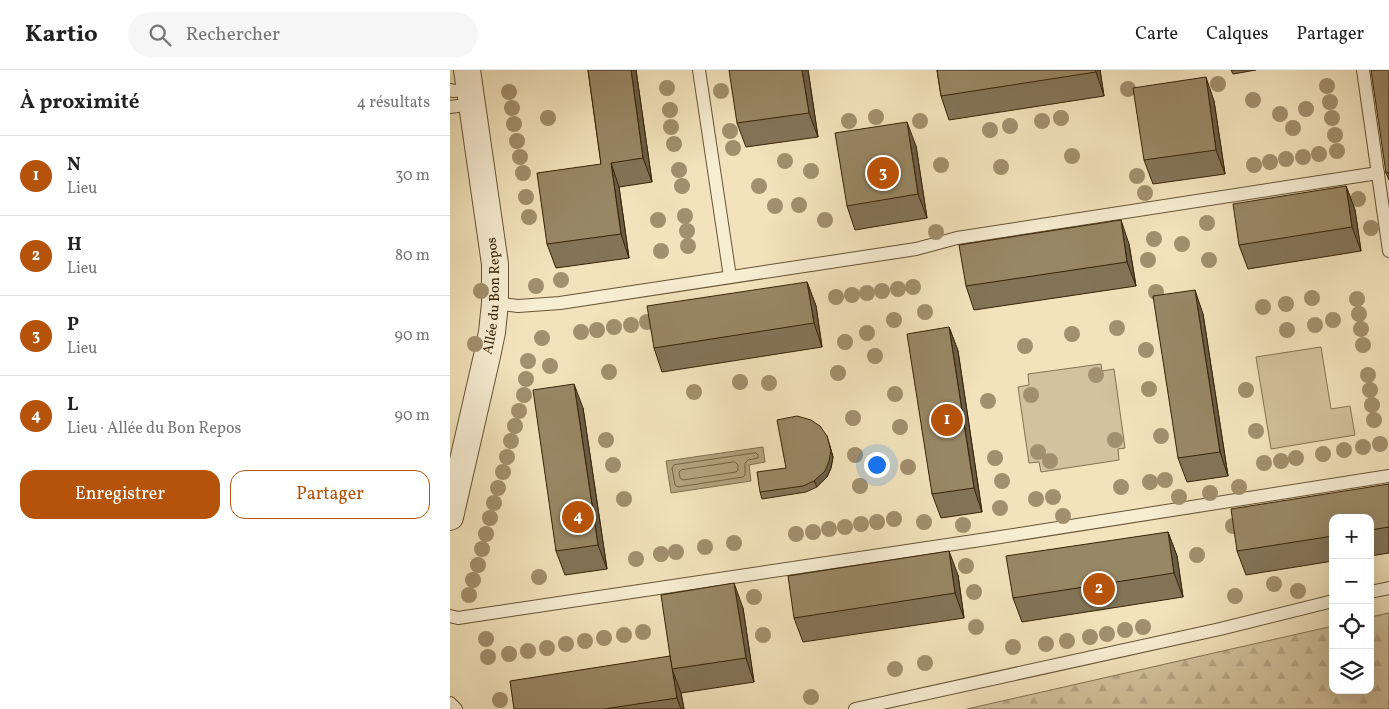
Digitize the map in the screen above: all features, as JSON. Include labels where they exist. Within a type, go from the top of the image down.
[{"type":"street","name":"Allée du Bon Repos","points":[[450,517],[488,356],[495,303],[495,264],[462,92]]},
{"type":"lane","points":[[700,70],[730,277]]},
{"type":"lane","points":[[1363,70],[1389,251]]},
{"type":"lane","points":[[495,303],[518,306],[560,303],[916,249],[957,238],[998,231],[1378,173]]},
{"type":"lane","points":[[450,616],[458,618],[1389,476]]},
{"type":"lane","points":[[1374,591],[1389,588]]},
{"type":"lane","points":[[856,709],[1329,602]]},
{"type":"lane","points":[[450,703],[456,709]]},
{"type":"green space","points":[[1321,347],[1331,409],[1350,406],[1355,435],[1271,449],[1256,357]]},
{"type":"green space","points":[[1101,364],[1102,371],[1114,369],[1125,448],[1118,449],[1119,460],[1041,472],[1039,462],[1029,463],[1018,387],[1029,385],[1028,374]]},
{"type":"green space","points":[[1389,613],[1389,709],[967,709],[1329,627],[1329,694],[1374,694],[1374,616]]},
{"type":"water","points":[[763,447],[765,462],[749,465],[751,481],[671,493],[666,461]]},
{"type":"building","points":[[588,70],[631,70],[643,158],[611,163],[621,234],[547,244],[537,173],[601,164]]},
{"type":"building","points":[[729,70],[802,70],[809,113],[737,123]]},
{"type":"building","points":[[937,70],[1095,70],[1096,72],[941,96]]},
{"type":"building","points":[[1371,70],[1389,70],[1389,172],[1386,173]]},
{"type":"building","points":[[1206,77],[1216,150],[1144,160],[1133,88]]},
{"type":"building","points":[[907,122],[918,194],[847,206],[835,133]]},
{"type":"building","points":[[1346,186],[1352,227],[1239,245],[1233,204]]},
{"type":"building","points":[[1121,220],[1127,262],[966,286],[959,245]]},
{"type":"building","points":[[807,282],[814,323],[654,348],[647,306]]},
{"type":"building","points":[[1195,290],[1220,452],[1178,458],[1153,296]]},
{"type":"building","points":[[949,327],[974,488],[932,494],[907,334]]},
{"type":"building","points":[[574,384],[598,545],[556,551],[533,390]]},
{"type":"building","points":[[797,416],[811,420],[820,426],[827,436],[831,451],[825,471],[814,481],[803,486],[760,492],[757,472],[786,468],[777,420]]},
{"type":"building","points":[[1389,484],[1389,527],[1374,529],[1374,514],[1329,514],[1329,537],[1237,551],[1231,509]]},
{"type":"building","points":[[1168,532],[1174,573],[1013,598],[1006,556]]},
{"type":"building","points":[[949,551],[955,593],[794,618],[788,576]]},
{"type":"building","points":[[734,583],[746,658],[672,669],[661,595]]},
{"type":"building","points":[[670,656],[677,698],[604,709],[514,709],[510,681]]},
{"type":"place","name":"P","points":[[883,173]]},
{"type":"place","name":"N","points":[[947,420]]},
{"type":"place","name":"L","points":[[578,517]]},
{"type":"place","name":"H","points":[[1099,589]]}]
